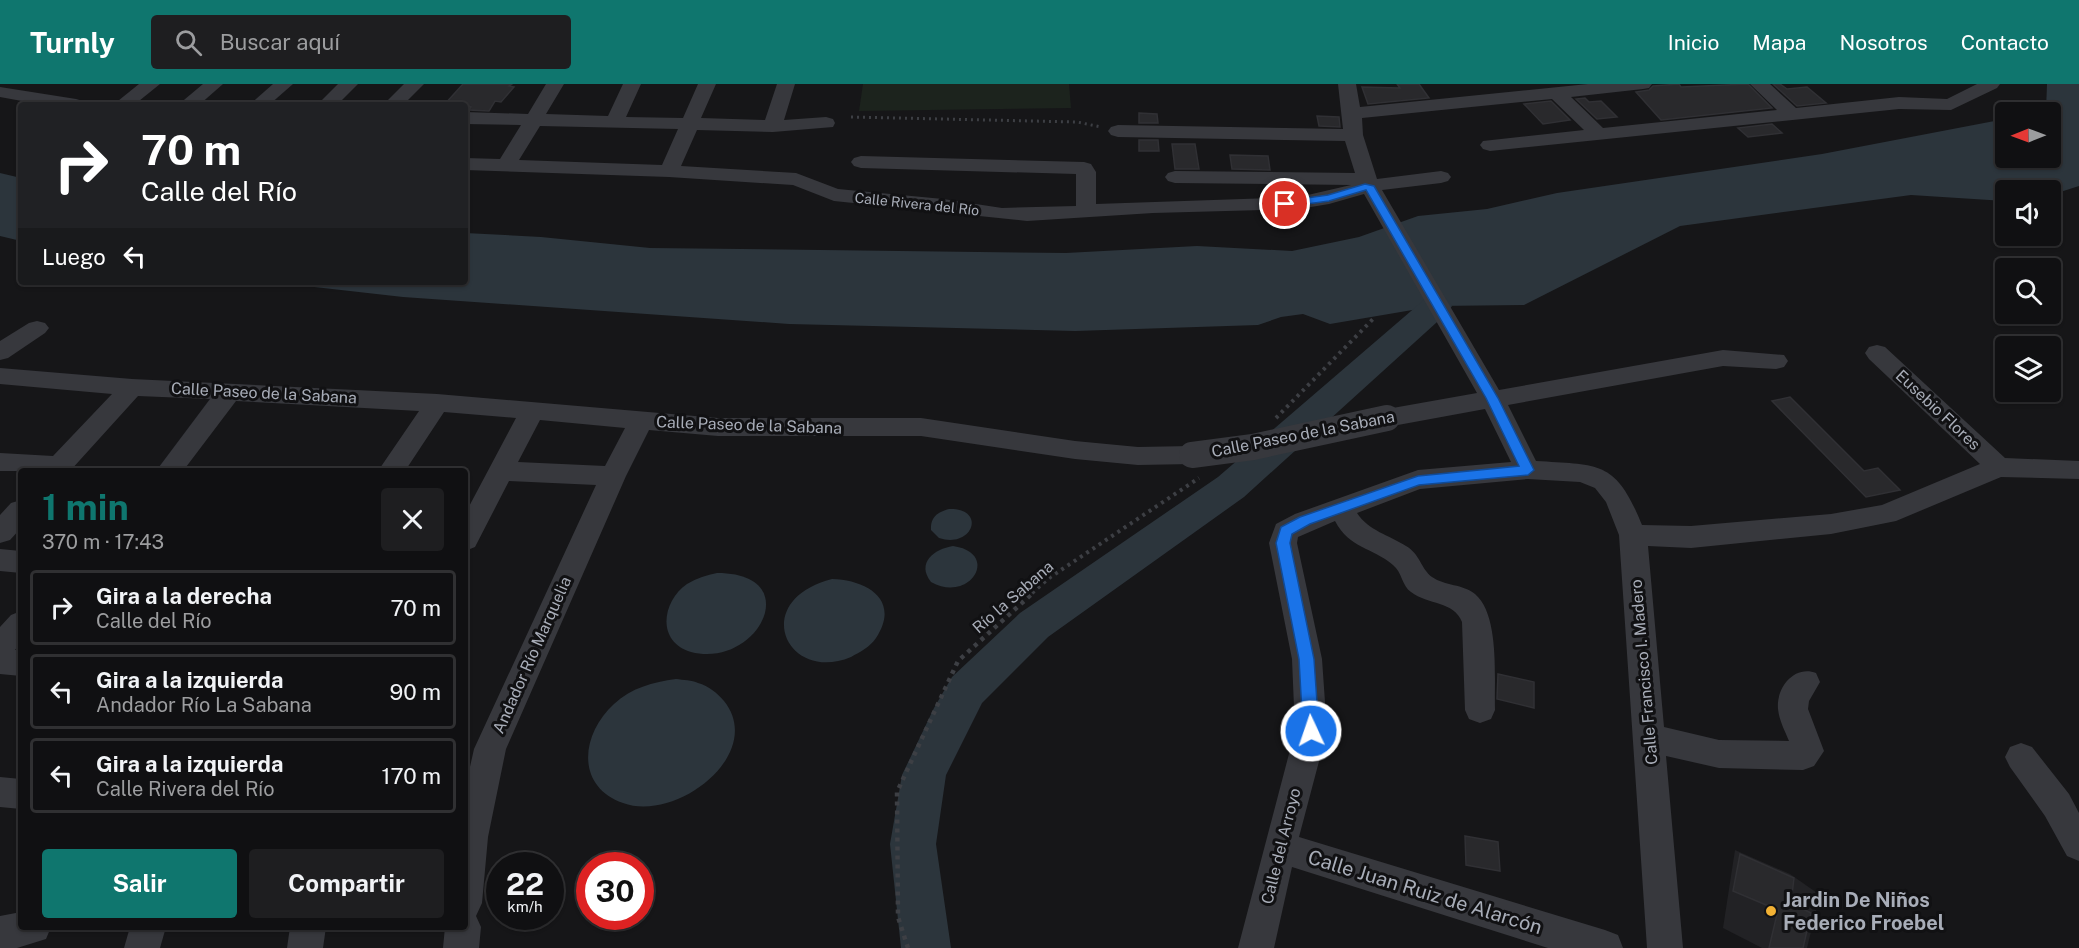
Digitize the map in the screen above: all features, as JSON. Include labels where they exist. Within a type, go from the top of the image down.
[{"type":"street","points":[[0,89],[5,84]]},
{"type":"street","points":[[44,98],[64,84]]},
{"type":"street","points":[[126,102],[151,84]]},
{"type":"street","points":[[191,102],[214,84]]},
{"type":"street","points":[[262,102],[284,84]]},
{"type":"street","points":[[329,102],[350,84]]},
{"type":"street","points":[[395,102],[415,84]]},
{"type":"street","points":[[506,166],[555,84]]},
{"type":"street","points":[[614,123],[632,84]]},
{"type":"street","points":[[669,171],[707,84]]},
{"type":"street","points":[[773,126],[786,84]]},
{"type":"street","points":[[1347,84],[1353,135],[1371,189],[1492,398],[1528,470]]},
{"type":"street","points":[[1352,113],[1433,98],[1557,93],[1643,84]]},
{"type":"street","points":[[1759,84],[1792,114]]},
{"type":"street","points":[[1490,145],[1899,103],[1951,104],[1991,84]]},
{"type":"street","points":[[0,89],[62,102]]},
{"type":"street","points":[[1557,93],[1598,133]]},
{"type":"street","points":[[468,117],[531,121],[773,126],[826,123]]},
{"type":"street","points":[[1118,131],[1353,135]]},
{"type":"street","points":[[861,162],[1084,168],[1086,172],[1086,211]]},
{"type":"street","name":"Calle Rivera del Río","points":[[468,164],[669,171],[796,179],[834,195],[943,205],[1002,214],[1299,203],[1371,189]]},
{"type":"street","points":[[1175,177],[1371,189],[1441,177]]},
{"type":"street","points":[[0,352],[37,328]]},
{"type":"street","name":"Eusebio Flores","points":[[1877,353],[1999,468]]},
{"type":"street","name":"Calle Paseo de la Sabana","points":[[0,376],[132,387],[437,403],[718,427],[921,427],[1196,466],[1253,447],[1492,398],[1722,358],[1776,361]]},
{"type":"street","points":[[0,462],[58,468],[132,387]]},
{"type":"street","points":[[171,468],[230,391]]},
{"type":"street","points":[[393,468],[437,403]]},
{"type":"street","points":[[468,534],[532,411]]},
{"type":"street","name":"Andador Río Marquelia","points":[[468,870],[471,837],[490,750],[613,476],[641,421]]},
{"type":"street","points":[[1633,535],[1691,537],[1831,524],[1886,514],[1999,468],[2079,470]]},
{"type":"street","name":"Calle Francisco I. Madero","points":[[1286,531],[1305,521],[1418,480],[1528,470],[1582,473],[1604,482],[1618,498],[1633,535],[1665,948]]},
{"type":"street","points":[[501,471],[613,476]]},
{"type":"street","points":[[1341,508],[1354,529],[1406,560],[1419,583],[1437,593],[1467,601],[1477,622],[1480,710]]},
{"type":"street","points":[[0,533],[18,513]]},
{"type":"street","name":"Calle del Arroyo","points":[[1256,948],[1311,731],[1307,659],[1283,543],[1286,531]]},
{"type":"street","points":[[0,560],[18,562]]},
{"type":"street","points":[[6,661],[18,631]]},
{"type":"street","points":[[1650,738],[1719,754],[1803,756],[1808,751],[1807,743],[1793,710],[1793,701],[1805,682]]},
{"type":"street","points":[[2022,757],[2057,806],[2079,845]]},
{"type":"street","points":[[0,792],[18,794]]},
{"type":"street","name":"Calle Juan Ruiz de Alarcón","points":[[1280,847],[1605,948]]},
{"type":"street","points":[[0,934],[19,930]]},
{"type":"street","points":[[142,948],[147,930]]},
{"type":"street","points":[[305,948],[308,930]]},
{"type":"street","points":[[461,948],[463,930]]},
{"type":"path","points":[[851,117],[1077,122],[1118,131]]},
{"type":"path","points":[[1275,420],[1374,318]]},
{"type":"path","name":"Río la Sabana","points":[[908,948],[898,917],[897,792],[958,661],[1049,578],[1196,466]]},
{"type":"shaded area","points":[[863,84],[1069,84],[1071,108],[859,111]]},
{"type":"shaded area","points":[[2047,84],[2079,84],[2079,186],[2061,192],[2061,180],[1995,180],[1995,200],[1911,195],[1680,226],[1524,305],[1436,306],[1330,324],[1303,314],[1281,317],[1258,325],[1075,331],[789,324],[403,297],[297,285],[468,285],[468,233],[541,237],[650,248],[1066,253],[1197,246],[1292,251],[1359,237],[1418,216],[1487,209],[1557,193],[1822,154],[1995,121],[1995,168],[2061,168],[2061,102],[2046,102]]},
{"type":"shaded area","points":[[0,173],[18,177],[18,240],[0,236]]},
{"type":"shaded area","points":[[949,509],[961,510],[972,521],[967,533],[951,540],[939,538],[931,530],[936,516]]},
{"type":"shaded area","points":[[953,546],[967,550],[975,558],[977,566],[975,575],[958,587],[945,587],[931,582],[925,569],[929,558],[939,550]]},
{"type":"shaded area","points":[[717,573],[744,577],[760,588],[766,602],[763,619],[752,634],[736,647],[715,653],[691,652],[672,640],[666,621],[668,610],[672,600],[687,584]]},
{"type":"shaded area","points":[[832,579],[857,583],[876,595],[885,613],[883,625],[871,644],[851,657],[828,662],[809,659],[795,650],[786,636],[784,620],[791,604],[806,590]]},
{"type":"shaded area","points":[[676,679],[702,684],[724,701],[734,721],[734,742],[725,761],[710,779],[690,793],[667,803],[645,806],[623,803],[607,795],[597,785],[590,772],[588,758],[595,730],[603,716],[621,698],[635,690]]},
{"type":"shaded area","name":"Jardin De Niños Federico Froebel","points":[[1735,850],[1790,874],[1820,895],[1807,948],[1762,948],[1723,928]]},
{"type":"building","points":[[463,84],[512,84],[509,86],[514,87],[501,102],[495,101],[489,111],[469,110],[471,107],[468,106],[468,102],[447,102]]},
{"type":"building","points":[[1397,84],[1419,84],[1429,98],[1368,104],[1362,87],[1400,88]]},
{"type":"building","points":[[1679,84],[1681,87],[1748,84],[1772,108],[1661,120],[1636,92],[1649,90],[1653,86]]},
{"type":"building","points":[[1773,84],[1780,84],[1787,89],[1807,87],[1826,103],[1797,106]]},
{"type":"building","points":[[1585,98],[1589,102],[1601,101],[1617,117],[1597,119],[1576,99]]},
{"type":"building","points":[[1551,101],[1570,120],[1543,124],[1524,104]]},
{"type":"building","points":[[1139,113],[1157,114],[1158,123],[1139,123]]},
{"type":"building","points":[[1317,116],[1339,117],[1340,127],[1319,126]]},
{"type":"building","points":[[1772,124],[1782,133],[1748,137],[1738,128]]},
{"type":"building","points":[[1139,140],[1158,140],[1159,151],[1139,151]]},
{"type":"building","points":[[1172,144],[1195,144],[1199,169],[1175,169]]},
{"type":"building","points":[[1230,155],[1268,156],[1270,170],[1232,169]]},
{"type":"building","points":[[1790,397],[1864,471],[1878,468],[1900,490],[1866,497],[1772,401]]},
{"type":"building","points":[[1498,674],[1534,682],[1534,708],[1497,699]]},
{"type":"building","points":[[1465,836],[1498,842],[1500,871],[1466,865]]},
{"type":"building","points":[[1740,854],[1794,878],[1791,903],[1811,913],[1803,948],[1769,948],[1778,910],[1733,891]]},
{"type":"waterway","points":[[926,948],[913,844],[924,775],[949,721],[967,690],[1034,625],[1231,487],[1436,306]]},
{"type":"place","name":"Jardin De Niños Federico Froebel","points":[[1771,911]]},
{"type":"route","points":[[1285,204],[1329,198],[1369,186],[1492,398],[1528,470],[1418,480],[1305,521],[1286,531],[1283,543],[1307,659],[1311,731]]}]
